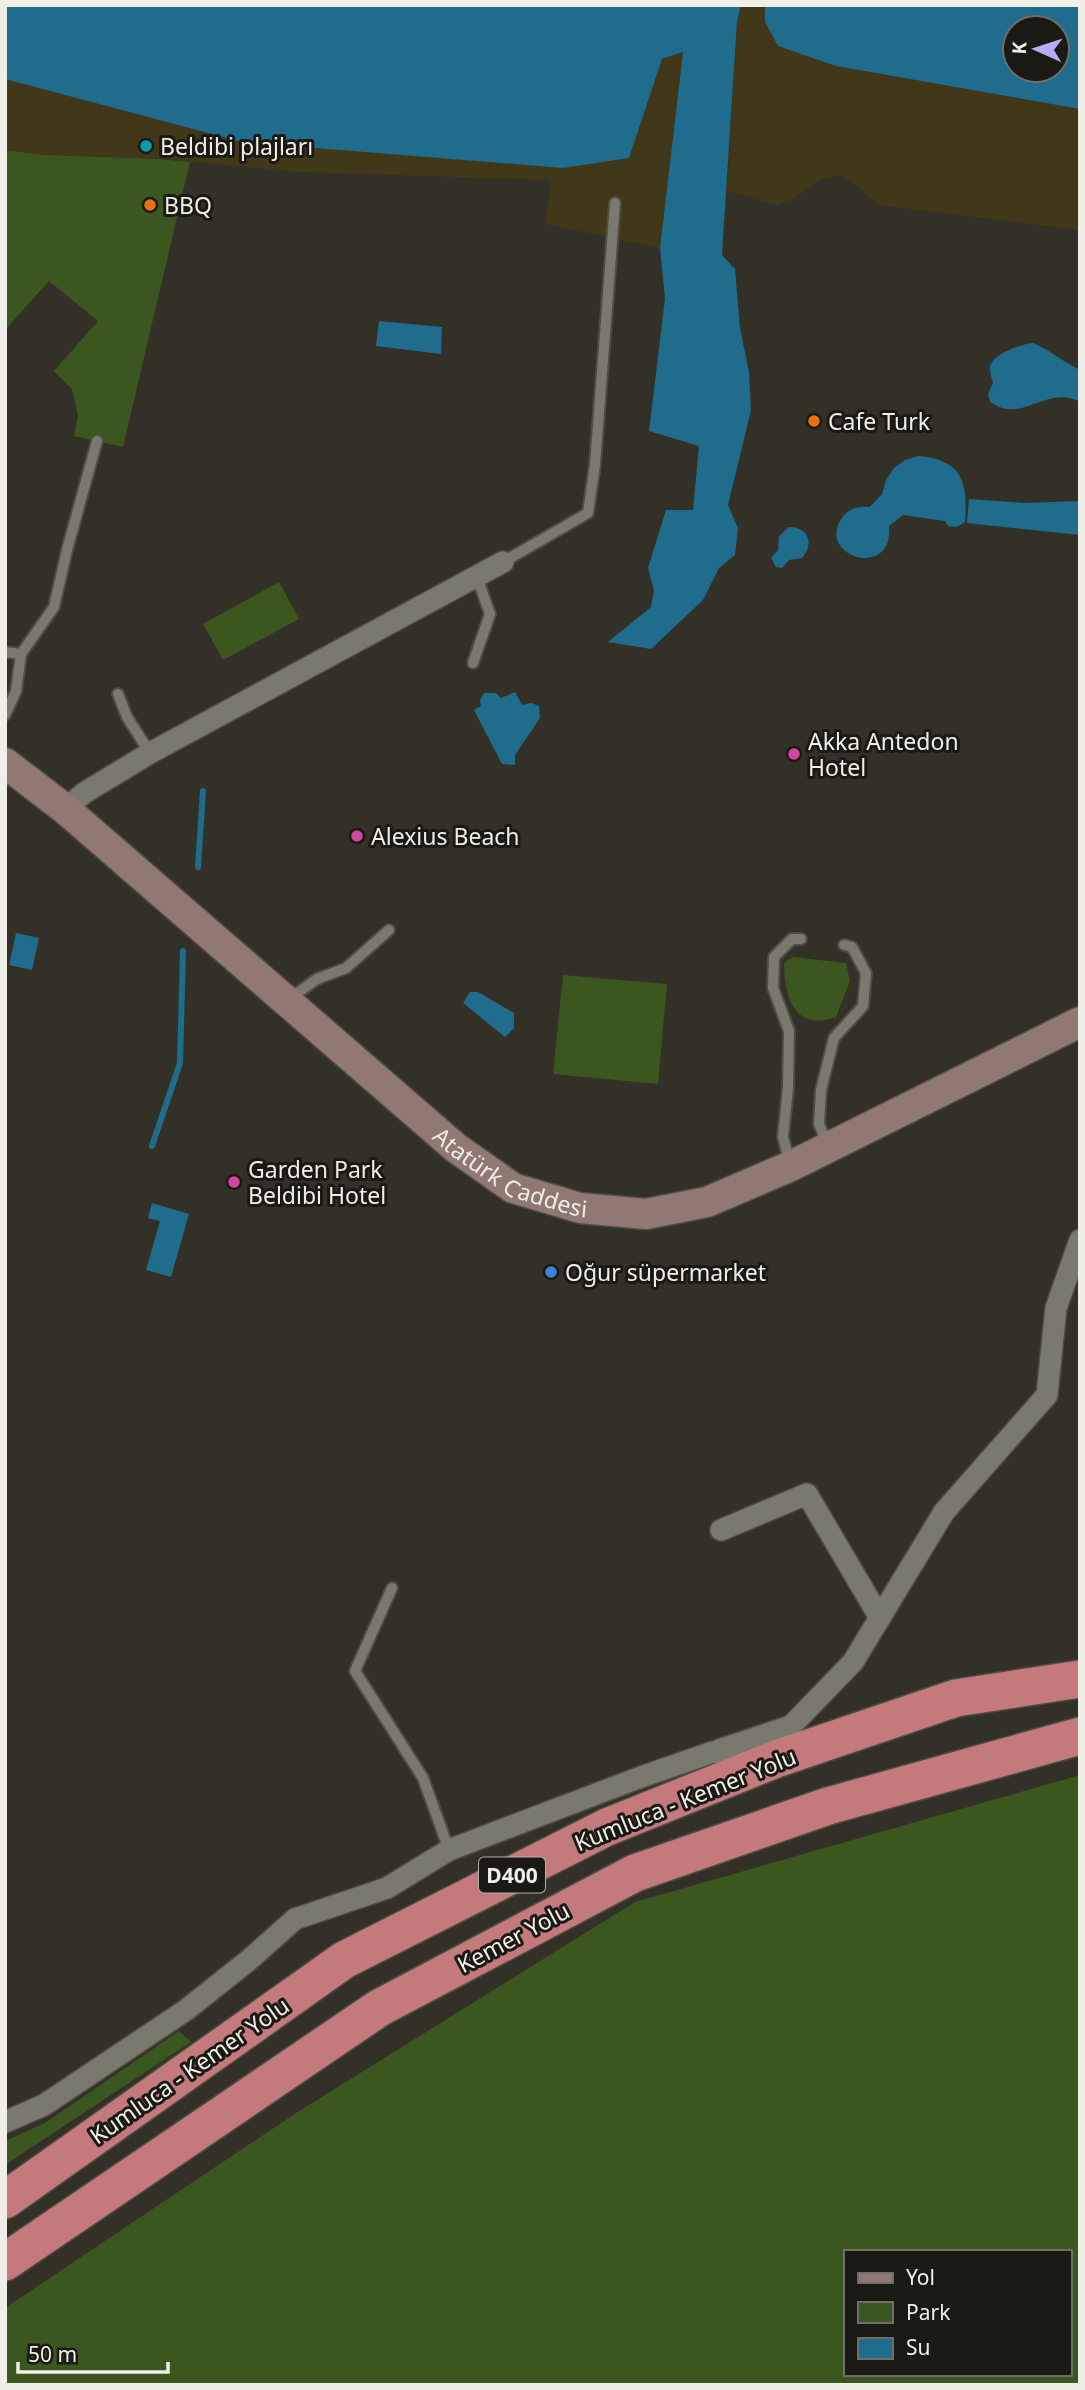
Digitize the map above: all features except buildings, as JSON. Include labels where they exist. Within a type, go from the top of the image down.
[{"type":"highway","name":"Kumluca - Kemer Yolu","points":[[5,2200],[345,1960],[607,1827],[776,1759],[956,1698],[1080,1679]]},
{"type":"highway","name":"Kemer Yolu","points":[[5,2262],[379,2008],[635,1873],[828,1806],[1080,1736]]},
{"type":"street","points":[[65,809],[84,793],[150,753],[503,562]]},
{"type":"street","name":"Atatürk Caddesi","points":[[5,763],[18,782],[65,809],[456,1148],[513,1188],[580,1208],[646,1214],[707,1202],[791,1166],[1080,1022]]},
{"type":"street","points":[[5,2122],[44,2105],[186,2010],[295,1919],[387,1888],[449,1850],[641,1777],[791,1726],[853,1662],[944,1512],[1047,1395],[1056,1308],[1080,1240]]},
{"type":"street","points":[[721,1530],[807,1494],[880,1618]]},
{"type":"street","points":[[713,1752],[776,1759]]},
{"type":"lane","points":[[503,562],[587,513],[596,464],[615,203]]},
{"type":"lane","points":[[5,715],[16,691],[21,654],[54,607],[97,440]]},
{"type":"lane","points":[[473,663],[490,614],[477,577]]},
{"type":"lane","points":[[5,652],[21,654]]},
{"type":"lane","points":[[118,694],[127,717],[150,753]]},
{"type":"lane","points":[[286,1001],[317,979],[345,968],[389,930]]},
{"type":"lane","points":[[791,1166],[783,1138],[788,1088],[789,1031],[773,988],[774,957],[792,939],[801,939]]},
{"type":"lane","points":[[828,1147],[819,1124],[821,1090],[834,1038],[863,1006],[866,973],[852,947],[844,944]]},
{"type":"lane","points":[[393,1588],[355,1671],[423,1778],[449,1850]]},
{"type":"green space","points":[[5,150],[190,162],[123,447],[74,436],[78,415],[72,389],[54,371],[98,321],[49,281],[5,330]]},
{"type":"green space","points":[[279,582],[299,619],[223,660],[203,624]]},
{"type":"green space","points":[[792,957],[846,963],[850,981],[836,1017],[811,1020],[795,1008],[786,988],[784,963]]},
{"type":"green space","points":[[563,975],[667,984],[658,1084],[553,1074]]},
{"type":"green space","points":[[1080,1775],[1080,2385],[5,2385],[5,2308],[296,2113],[635,1902]]},
{"type":"green space","points":[[179,2031],[191,2042],[5,2165],[5,2141],[45,2123]]},
{"type":"sand","points":[[741,5],[765,5],[765,22],[778,46],[836,66],[1080,109],[1080,230],[878,205],[856,185],[837,175],[819,180],[795,198],[776,205],[727,191],[737,21]]},
{"type":"sand","name":"Beldibi plajları","points":[[683,52],[660,248],[545,224],[551,180],[299,172],[163,159],[43,155],[5,150],[5,79],[242,142],[629,158],[662,59]]},
{"type":"water","points":[[5,5],[741,5],[737,21],[722,255],[735,269],[740,328],[749,372],[751,410],[728,505],[738,528],[735,555],[719,568],[703,600],[651,649],[608,642],[651,607],[654,590],[648,568],[666,510],[693,510],[699,446],[649,431],[665,299],[660,248],[683,52],[662,59],[629,158],[563,168],[242,142],[5,79]]},
{"type":"water","points":[[765,5],[1080,5],[1080,109],[836,66],[778,46],[765,22]]},
{"type":"water","points":[[379,321],[442,327],[441,354],[376,346]]},
{"type":"water","points":[[1033,343],[1080,370],[1080,401],[1065,397],[1053,398],[1018,409],[1000,407],[990,402],[988,394],[993,383],[990,366],[993,361],[1009,350]]},
{"type":"water","points":[[919,456],[945,463],[954,468],[960,476],[965,496],[965,522],[957,527],[948,526],[945,521],[903,515],[889,526],[887,543],[880,553],[869,558],[846,552],[839,543],[836,532],[842,518],[854,508],[870,507],[882,494],[886,480],[894,468],[905,460]]},
{"type":"water","points":[[969,499],[1024,503],[1080,501],[1080,535],[967,523]]},
{"type":"water","points":[[789,527],[805,533],[808,547],[802,558],[789,560],[782,568],[776,567],[771,558],[778,550],[779,536]]},
{"type":"water","points":[[515,692],[522,705],[531,703],[539,706],[540,718],[515,755],[515,765],[502,764],[474,710],[481,706],[480,700],[484,693],[496,693],[501,698]]},
{"type":"water","points":[[16,933],[39,938],[32,970],[9,965]]},
{"type":"water","points":[[470,992],[478,992],[514,1013],[514,1028],[505,1037],[463,1003]]},
{"type":"water","points":[[152,1203],[189,1214],[171,1277],[146,1270],[160,1221],[148,1218]]},
{"type":"waterway","points":[[198,867],[203,791]]},
{"type":"waterway","points":[[152,1146],[180,1063],[183,951]]},
{"type":"place","name":"Beldibi plajları","points":[[146,146]]},
{"type":"place","name":"BBQ","points":[[150,205]]},
{"type":"place","name":"Cafe Turk","points":[[814,421]]},
{"type":"place","name":"Akka Antedon Hotel","points":[[794,754]]},
{"type":"place","name":"Alexius Beach","points":[[357,836]]},
{"type":"place","name":"Garden Park Beldibi Hotel","points":[[234,1182]]},
{"type":"place","name":"Oğur süpermarket","points":[[551,1272]]}]
